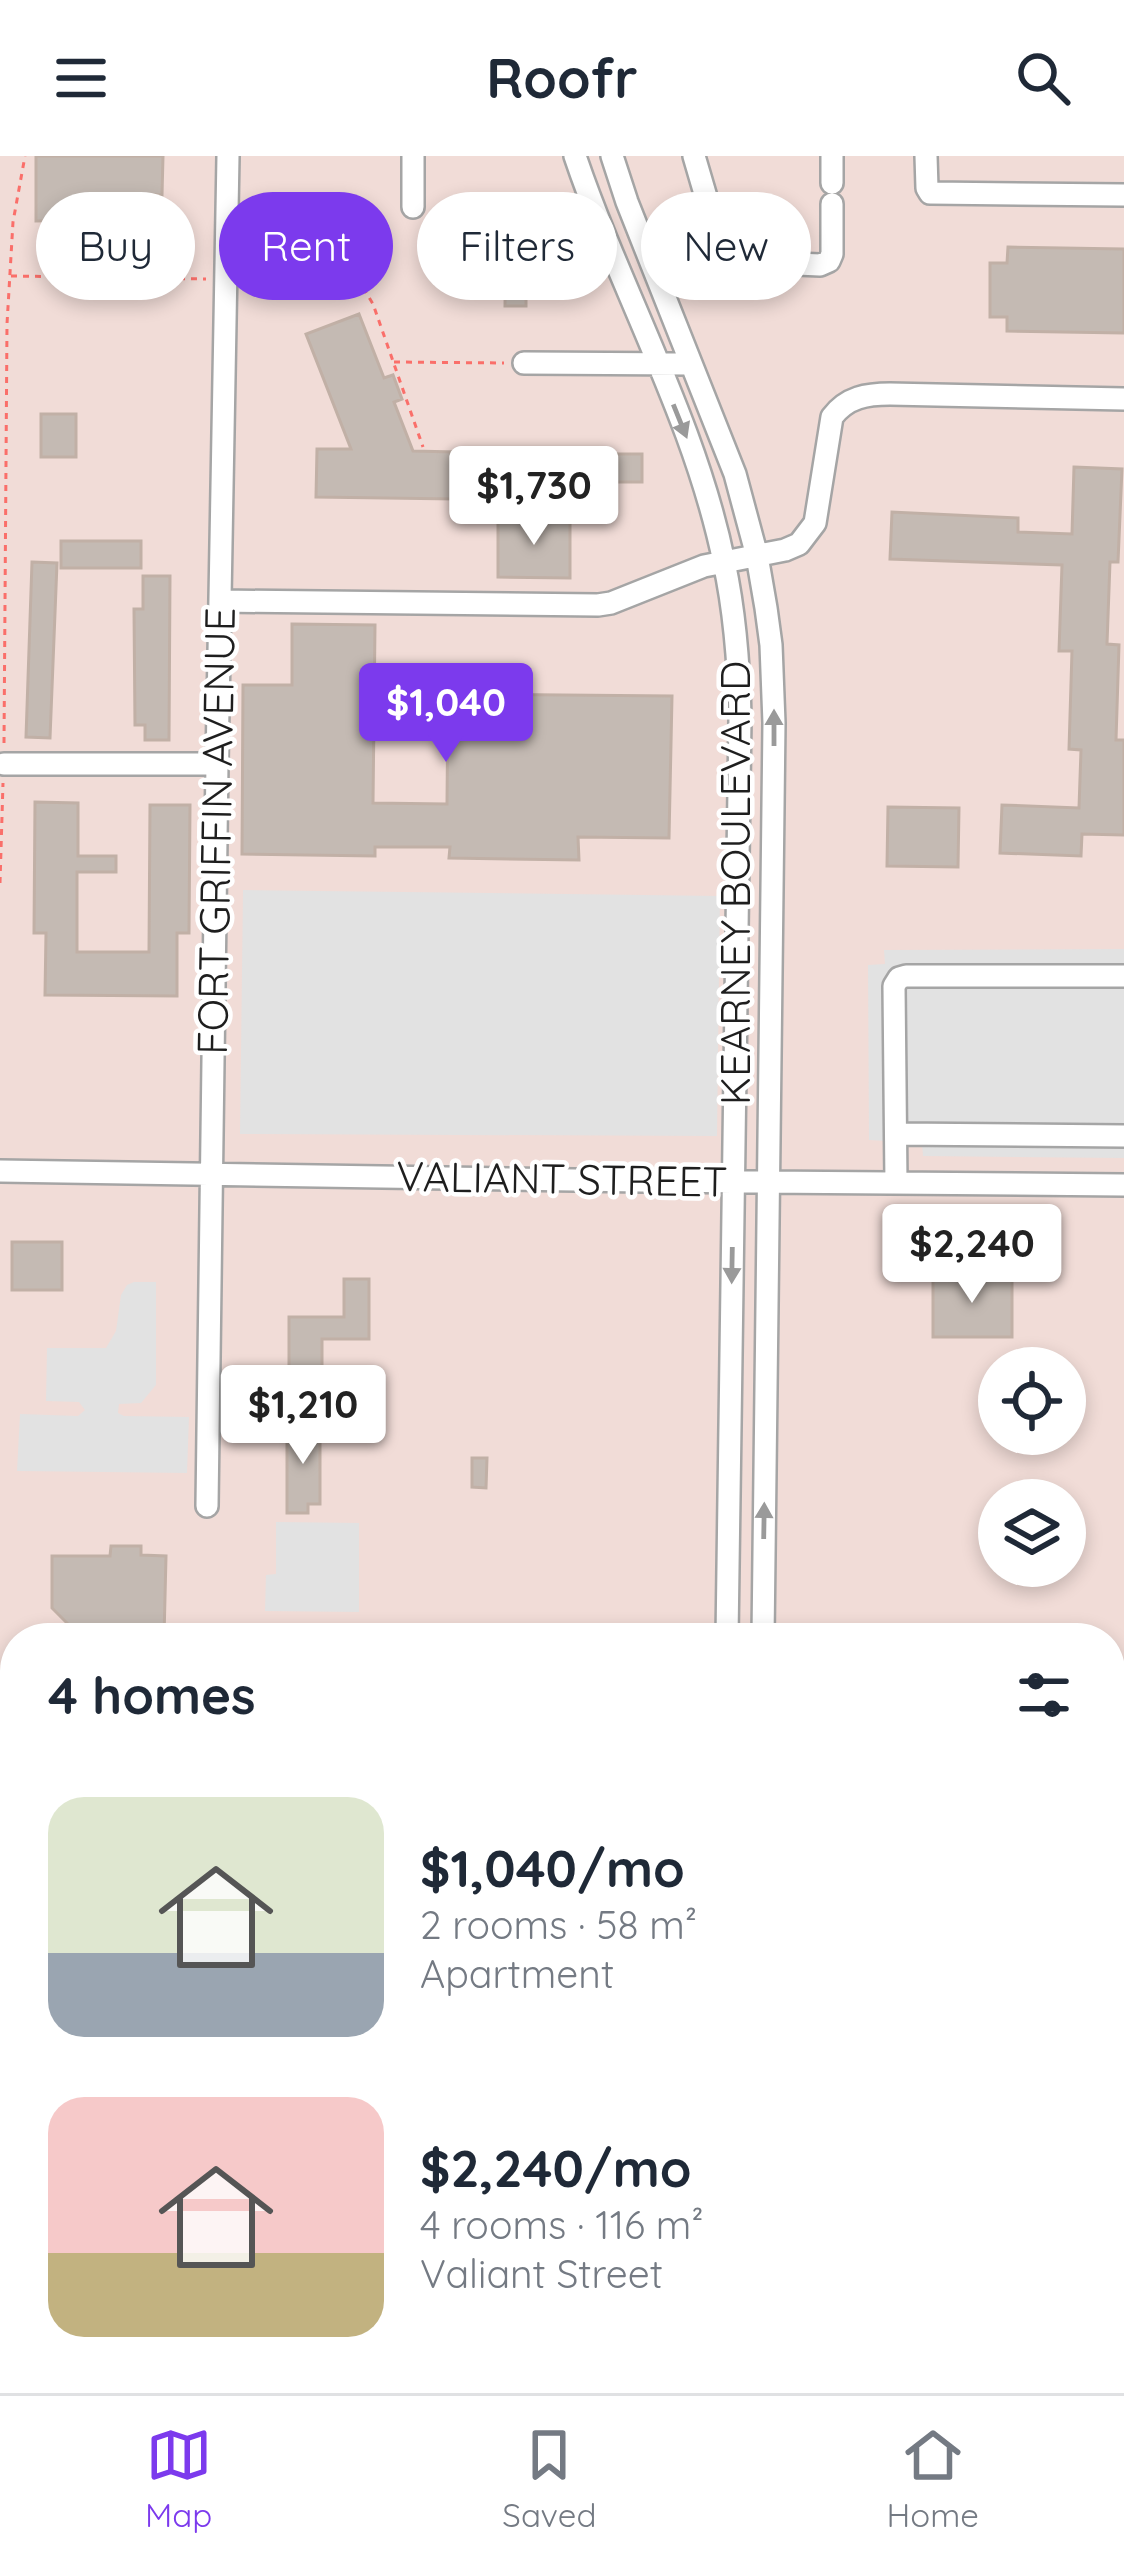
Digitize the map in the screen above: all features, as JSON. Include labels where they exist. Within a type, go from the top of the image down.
[{"type":"street","name":"FORT GRIFFIN AVENUE","points":[[207,1506],[228,156]]},
{"type":"street","points":[[413,156],[413,207]]},
{"type":"street","name":"KEARNEY BOULEVARD","points":[[575,156],[603,236],[689,442],[724,561],[736,643],[740,718],[727,1623]]},
{"type":"street","name":"KEARNEY BOULEVARD","points":[[612,156],[735,474],[757,556],[771,645],[774,723],[763,1623]]},
{"type":"street","points":[[694,156],[722,255],[729,261],[800,265],[820,265],[832,254],[832,156]]},
{"type":"street","points":[[926,156],[930,193],[1124,195]]},
{"type":"street","points":[[524,363],[692,364]]},
{"type":"street","points":[[220,601],[598,605],[626,599],[684,573],[799,544],[814,523],[832,417],[850,400],[872,394],[1124,399]]},
{"type":"street","points":[[4,764],[217,764]]},
{"type":"street","points":[[896,1183],[894,986],[899,978],[1124,976]]},
{"type":"street","points":[[896,1134],[1124,1136]]},
{"type":"street","name":"VALIANT STREET","points":[[0,1171],[1124,1185]]},
{"type":"path","points":[[0,883],[6,347],[13,222],[26,156]]},
{"type":"path","points":[[10,276],[207,279]]},
{"type":"path","points":[[371,300],[423,447]]},
{"type":"path","points":[[393,362],[524,363]]},
{"type":"shaded area","points":[[0,156],[1124,156],[1124,1623],[0,1623]]},
{"type":"shaded area","points":[[243,890],[720,896],[717,1136],[240,1134]]},
{"type":"shaded area","points":[[1124,949],[1124,1158],[923,1156],[922,1143],[869,1140],[868,965],[885,964],[884,950]]},
{"type":"shaded area","points":[[134,1282],[156,1282],[156,1385],[141,1403],[119,1404],[118,1413],[189,1417],[187,1473],[17,1471],[20,1414],[78,1416],[85,1410],[79,1402],[46,1401],[47,1348],[106,1348],[116,1331],[121,1295]]},
{"type":"shaded area","points":[[276,1522],[359,1523],[359,1612],[265,1611],[266,1575],[276,1574]]},
{"type":"building","points":[[36,156],[163,156],[162,192],[36,192]]},
{"type":"building","points":[[1008,247],[1124,249],[1124,333],[1007,331],[1007,317],[990,317],[990,263],[1007,263]]},
{"type":"building","points":[[505,300],[526,300],[526,306],[505,306]]},
{"type":"building","points":[[359,314],[384,378],[393,375],[402,399],[394,402],[413,451],[455,452],[454,499],[316,497],[317,449],[351,449],[306,334]]},
{"type":"building","points":[[41,414],[76,414],[76,457],[41,457]]},
{"type":"building","points":[[576,454],[642,454],[642,482],[576,482]]},
{"type":"building","points":[[1074,467],[1122,469],[1118,562],[1110,562],[1107,644],[1119,645],[1116,740],[1124,740],[1124,835],[1082,834],[1081,856],[1000,853],[1002,805],[1079,808],[1081,750],[1069,749],[1072,651],[1059,651],[1062,565],[890,559],[892,512],[1018,518],[1018,532],[1072,534]]},
{"type":"building","points":[[498,519],[570,520],[570,578],[498,577]]},
{"type":"building","points":[[61,541],[141,541],[141,568],[61,568]]},
{"type":"building","points":[[32,562],[57,563],[50,738],[26,737]]},
{"type":"building","points":[[143,576],[170,576],[169,740],[145,740],[145,725],[135,725],[134,609],[143,609]]},
{"type":"building","points":[[292,624],[375,625],[373,803],[447,804],[448,694],[672,696],[669,838],[578,837],[579,860],[449,858],[450,847],[375,847],[375,856],[242,854],[243,685],[292,685]]},
{"type":"building","points":[[35,802],[78,803],[78,856],[116,856],[116,872],[77,872],[77,952],[149,952],[150,805],[190,805],[189,933],[177,933],[177,996],[45,995],[46,933],[34,933]]},
{"type":"building","points":[[888,807],[959,808],[958,867],[887,866]]},
{"type":"building","points":[[12,1242],[62,1242],[62,1290],[12,1290]]},
{"type":"building","points":[[933,1275],[1012,1275],[1012,1337],[933,1337]]},
{"type":"building","points":[[344,1279],[369,1279],[369,1339],[322,1339],[322,1374],[375,1374],[375,1422],[343,1422],[343,1388],[289,1388],[289,1317],[344,1317]]},
{"type":"building","points":[[287,1425],[320,1425],[320,1504],[308,1504],[308,1513],[287,1513]]},
{"type":"building","points":[[472,1458],[487,1458],[486,1488],[472,1487]]},
{"type":"building","points":[[111,1546],[141,1546],[141,1555],[166,1556],[164,1623],[67,1623],[52,1608],[52,1556],[110,1556]]}]
